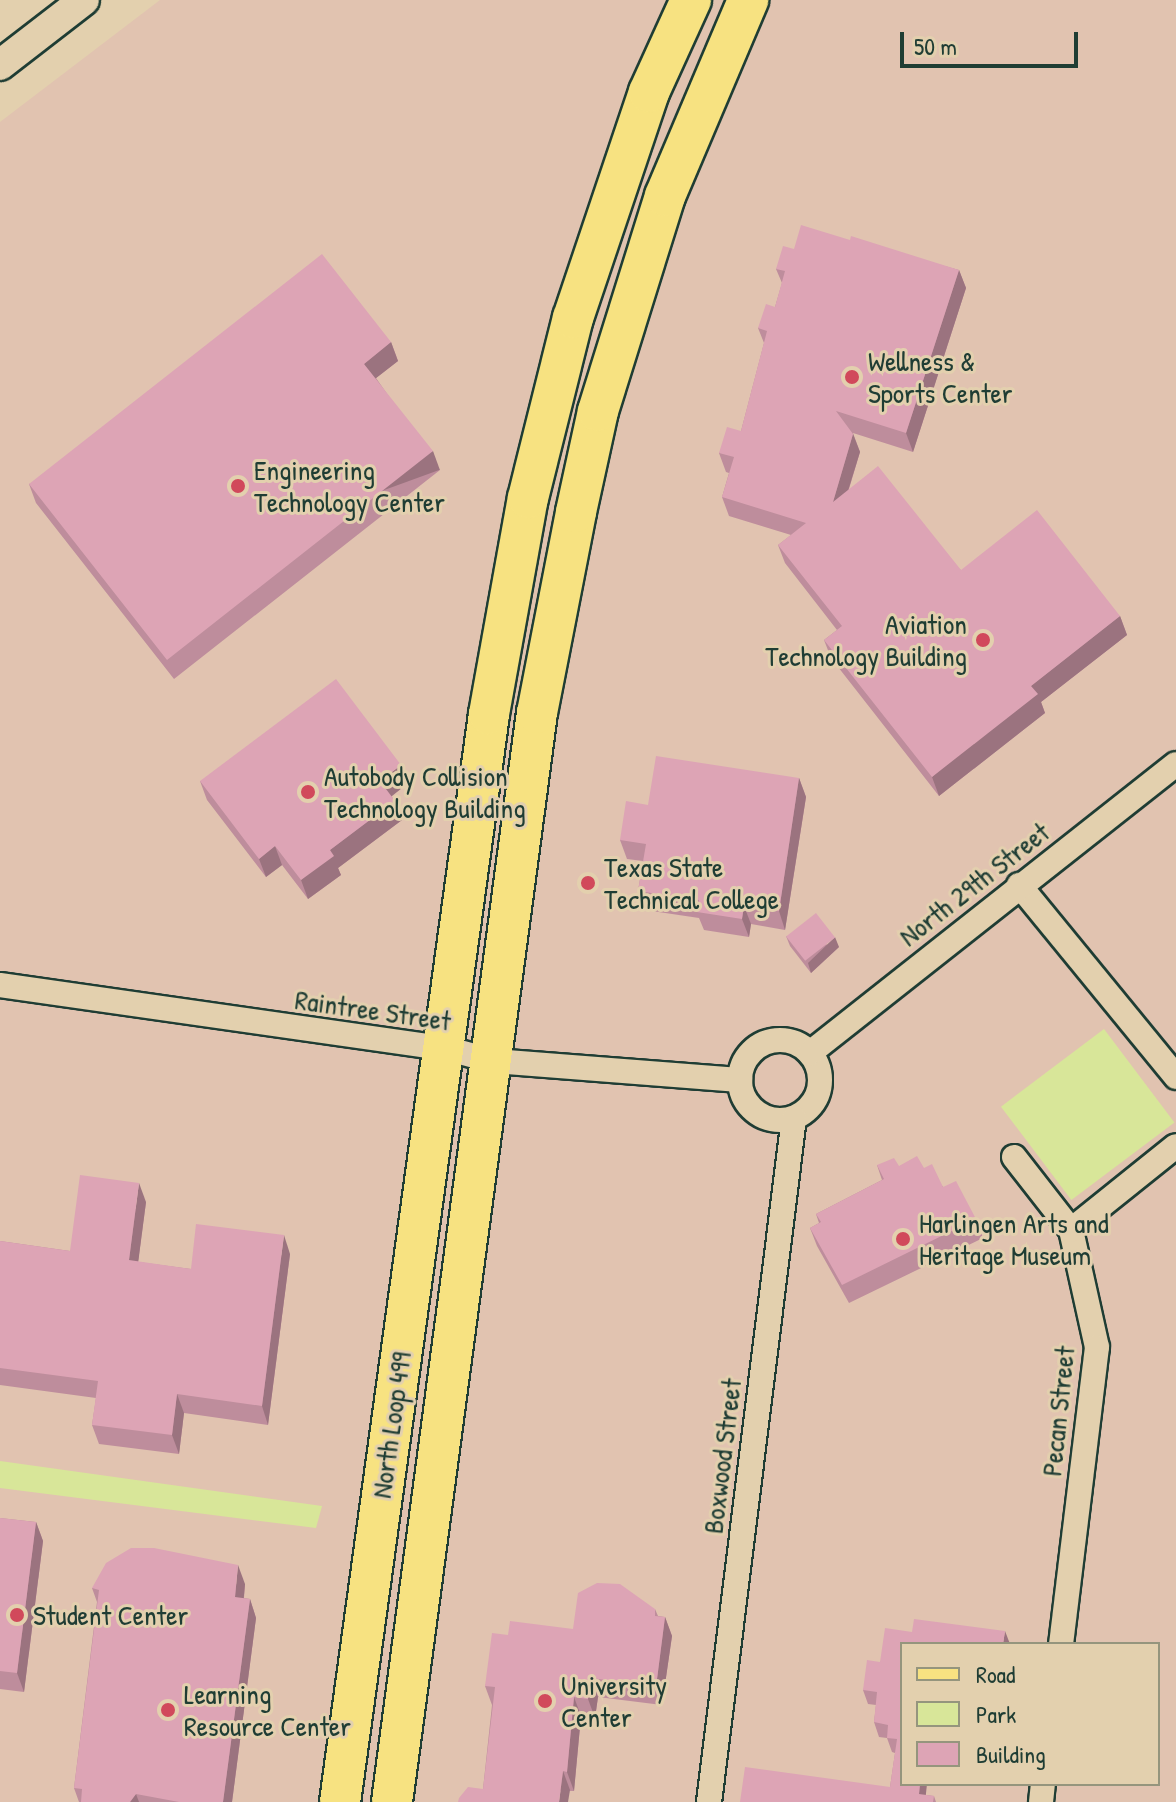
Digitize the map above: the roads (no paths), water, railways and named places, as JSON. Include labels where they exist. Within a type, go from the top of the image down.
[{"type":"main road","name":"North Loop 499","points":[[340,1802],[489,714],[530,486],[573,318],[649,92],[691,0]]},
{"type":"main road","name":"North Loop 499","points":[[392,1802],[537,713],[598,411],[665,196],[748,0]]},
{"type":"street","points":[[0,65],[84,0]]},
{"type":"street","name":"North 29th Street","points":[[810,1053],[1176,764]]},
{"type":"street","points":[[1019,885],[1176,1077]]},
{"type":"street","name":"Raintree Street","points":[[0,985],[445,1048],[493,1061],[740,1080]]},
{"type":"street","points":[[775,1040],[794,1042],[810,1053],[819,1070],[819,1090],[810,1107],[794,1118],[775,1120],[757,1113],[744,1099],[740,1080],[744,1061],[757,1047],[775,1040]]},
{"type":"street","name":"Boxwood Street","points":[[709,1802],[794,1118]]},
{"type":"street","points":[[1071,1230],[1176,1146]]},
{"type":"street","name":"Pecan Street","points":[[1014,1157],[1071,1230],[1097,1347],[1061,1642]]},
{"type":"place","name":"Wellness & Sports Center","points":[[852,377]]},
{"type":"place","name":"Engineering Technology Center","points":[[238,486]]},
{"type":"place","name":"Aviation Technology Building","points":[[983,640]]},
{"type":"place","name":"Autobody Collision Technology Building","points":[[308,792]]},
{"type":"place","name":"Texas State Technical College","points":[[588,883]]},
{"type":"place","name":"Harlingen Arts and Heritage Museum","points":[[903,1239]]},
{"type":"place","name":"Student Center","points":[[17,1615]]},
{"type":"place","name":"University Center","points":[[545,1701]]},
{"type":"place","name":"Learning Resource Center","points":[[168,1710]]}]
